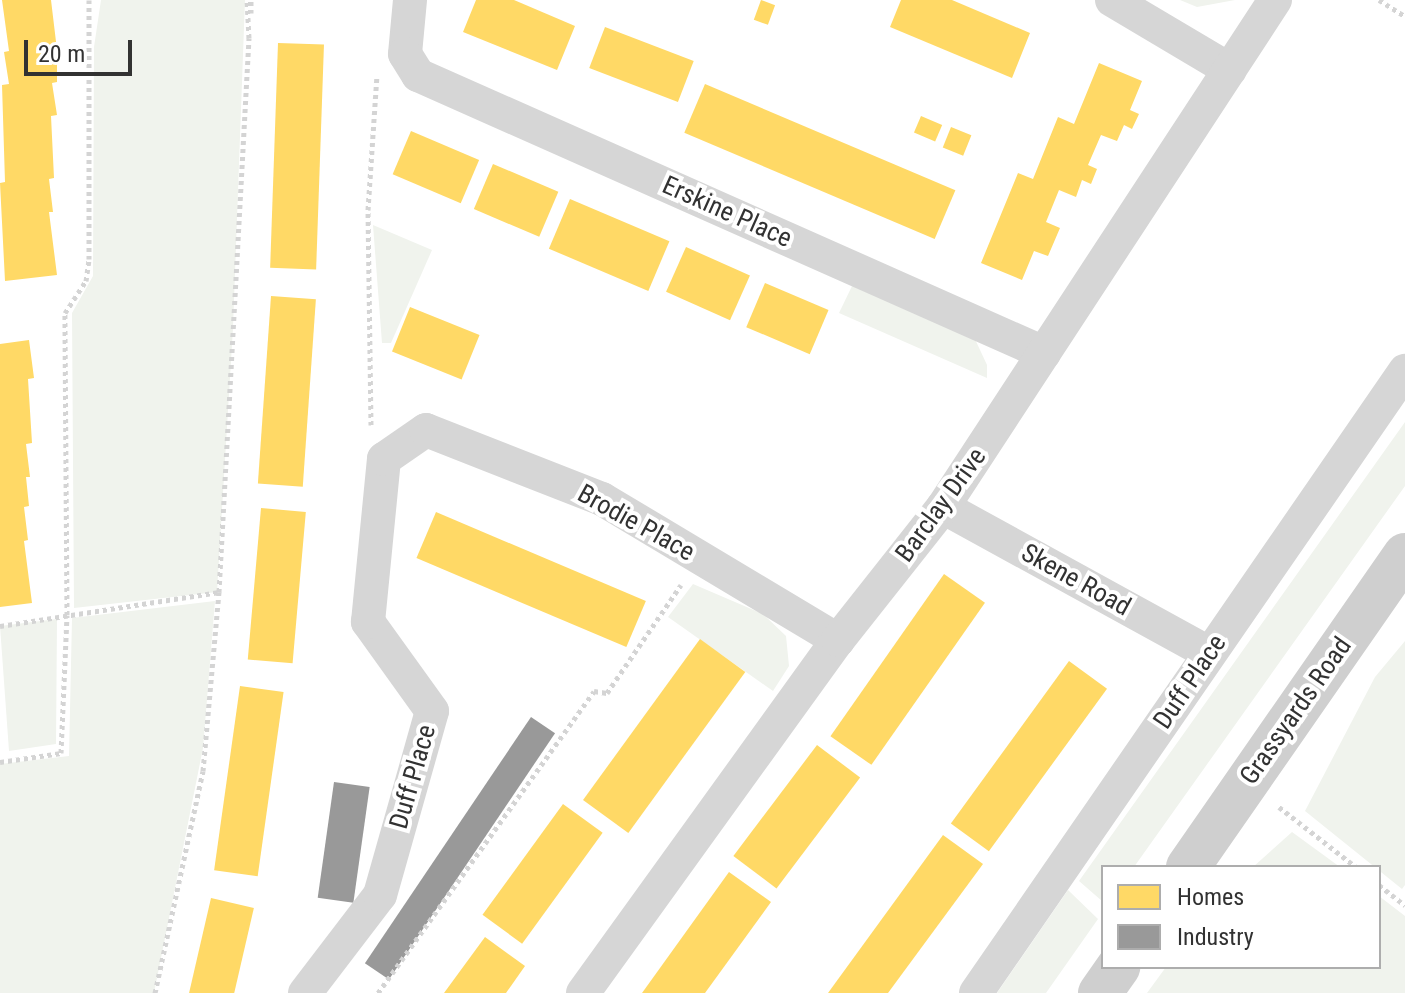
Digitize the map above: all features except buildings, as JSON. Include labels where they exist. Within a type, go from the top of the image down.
[{"type":"main road","name":"Grassyards Road","points":[[1189,865],[1405,555]]},
{"type":"main road","points":[[1100,993],[1117,969]]},
{"type":"street","points":[[410,0],[404,37],[412,69]]},
{"type":"street","points":[[1112,0],[1230,70]]},
{"type":"street","name":"Barclay Drive","points":[[583,993],[838,640],[943,507],[1275,0]]},
{"type":"street","name":"Erskine Place","points":[[412,69],[1044,353]]},
{"type":"street","name":"Duff Place","points":[[976,993],[1405,371]]},
{"type":"street","name":"Brodie Place","points":[[384,459],[426,430],[602,499],[838,640]]},
{"type":"street","name":"Duff Place","points":[[305,993],[380,895],[432,711],[368,622],[384,459]]},
{"type":"street","name":"Skene Road","points":[[943,507],[1209,653]]},
{"type":"path","points":[[0,762],[61,753],[67,615],[65,313],[86,281],[89,259],[89,0]]},
{"type":"path","points":[[155,993],[203,771],[219,592],[249,0]]},
{"type":"path","points":[[1379,0],[1405,16]]},
{"type":"path","points":[[384,459],[369,421],[373,372],[368,210],[377,73],[412,69]]},
{"type":"path","points":[[378,993],[594,691],[607,693],[699,557]]},
{"type":"path","points":[[0,626],[219,592]]},
{"type":"path","points":[[1247,782],[1353,865]]},
{"type":"path","points":[[1381,887],[1405,905]]},
{"type":"shaded area","points":[[101,0],[245,0],[233,328],[217,592],[74,608],[72,313],[93,276],[94,47]]},
{"type":"shaded area","points":[[1180,0],[1235,0],[1197,7]]},
{"type":"shaded area","points":[[373,225],[432,250],[391,343],[382,343]]},
{"type":"shaded area","points":[[853,284],[974,337],[987,365],[987,378],[839,313]]},
{"type":"shaded area","points":[[1405,422],[1405,486],[1135,865],[1101,865],[1101,900],[1079,881]]},
{"type":"shaded area","points":[[693,584],[763,614],[786,636],[789,666],[773,691],[668,617]]},
{"type":"shaded area","points":[[215,601],[203,748],[154,993],[0,993],[0,764],[69,756],[72,618]]},
{"type":"shaded area","points":[[57,619],[56,744],[9,751],[0,626]]},
{"type":"shaded area","points":[[1405,641],[1405,885],[1402,889],[1381,872],[1381,865],[1372,865],[1305,811],[1375,677]]},
{"type":"shaded area","points":[[1292,832],[1337,865],[1255,865]]},
{"type":"shaded area","points":[[1068,890],[1098,919],[1046,993],[997,993]]},
{"type":"shaded area","points":[[1381,898],[1405,916],[1405,993],[1147,993],[1165,969],[1381,969]]}]
